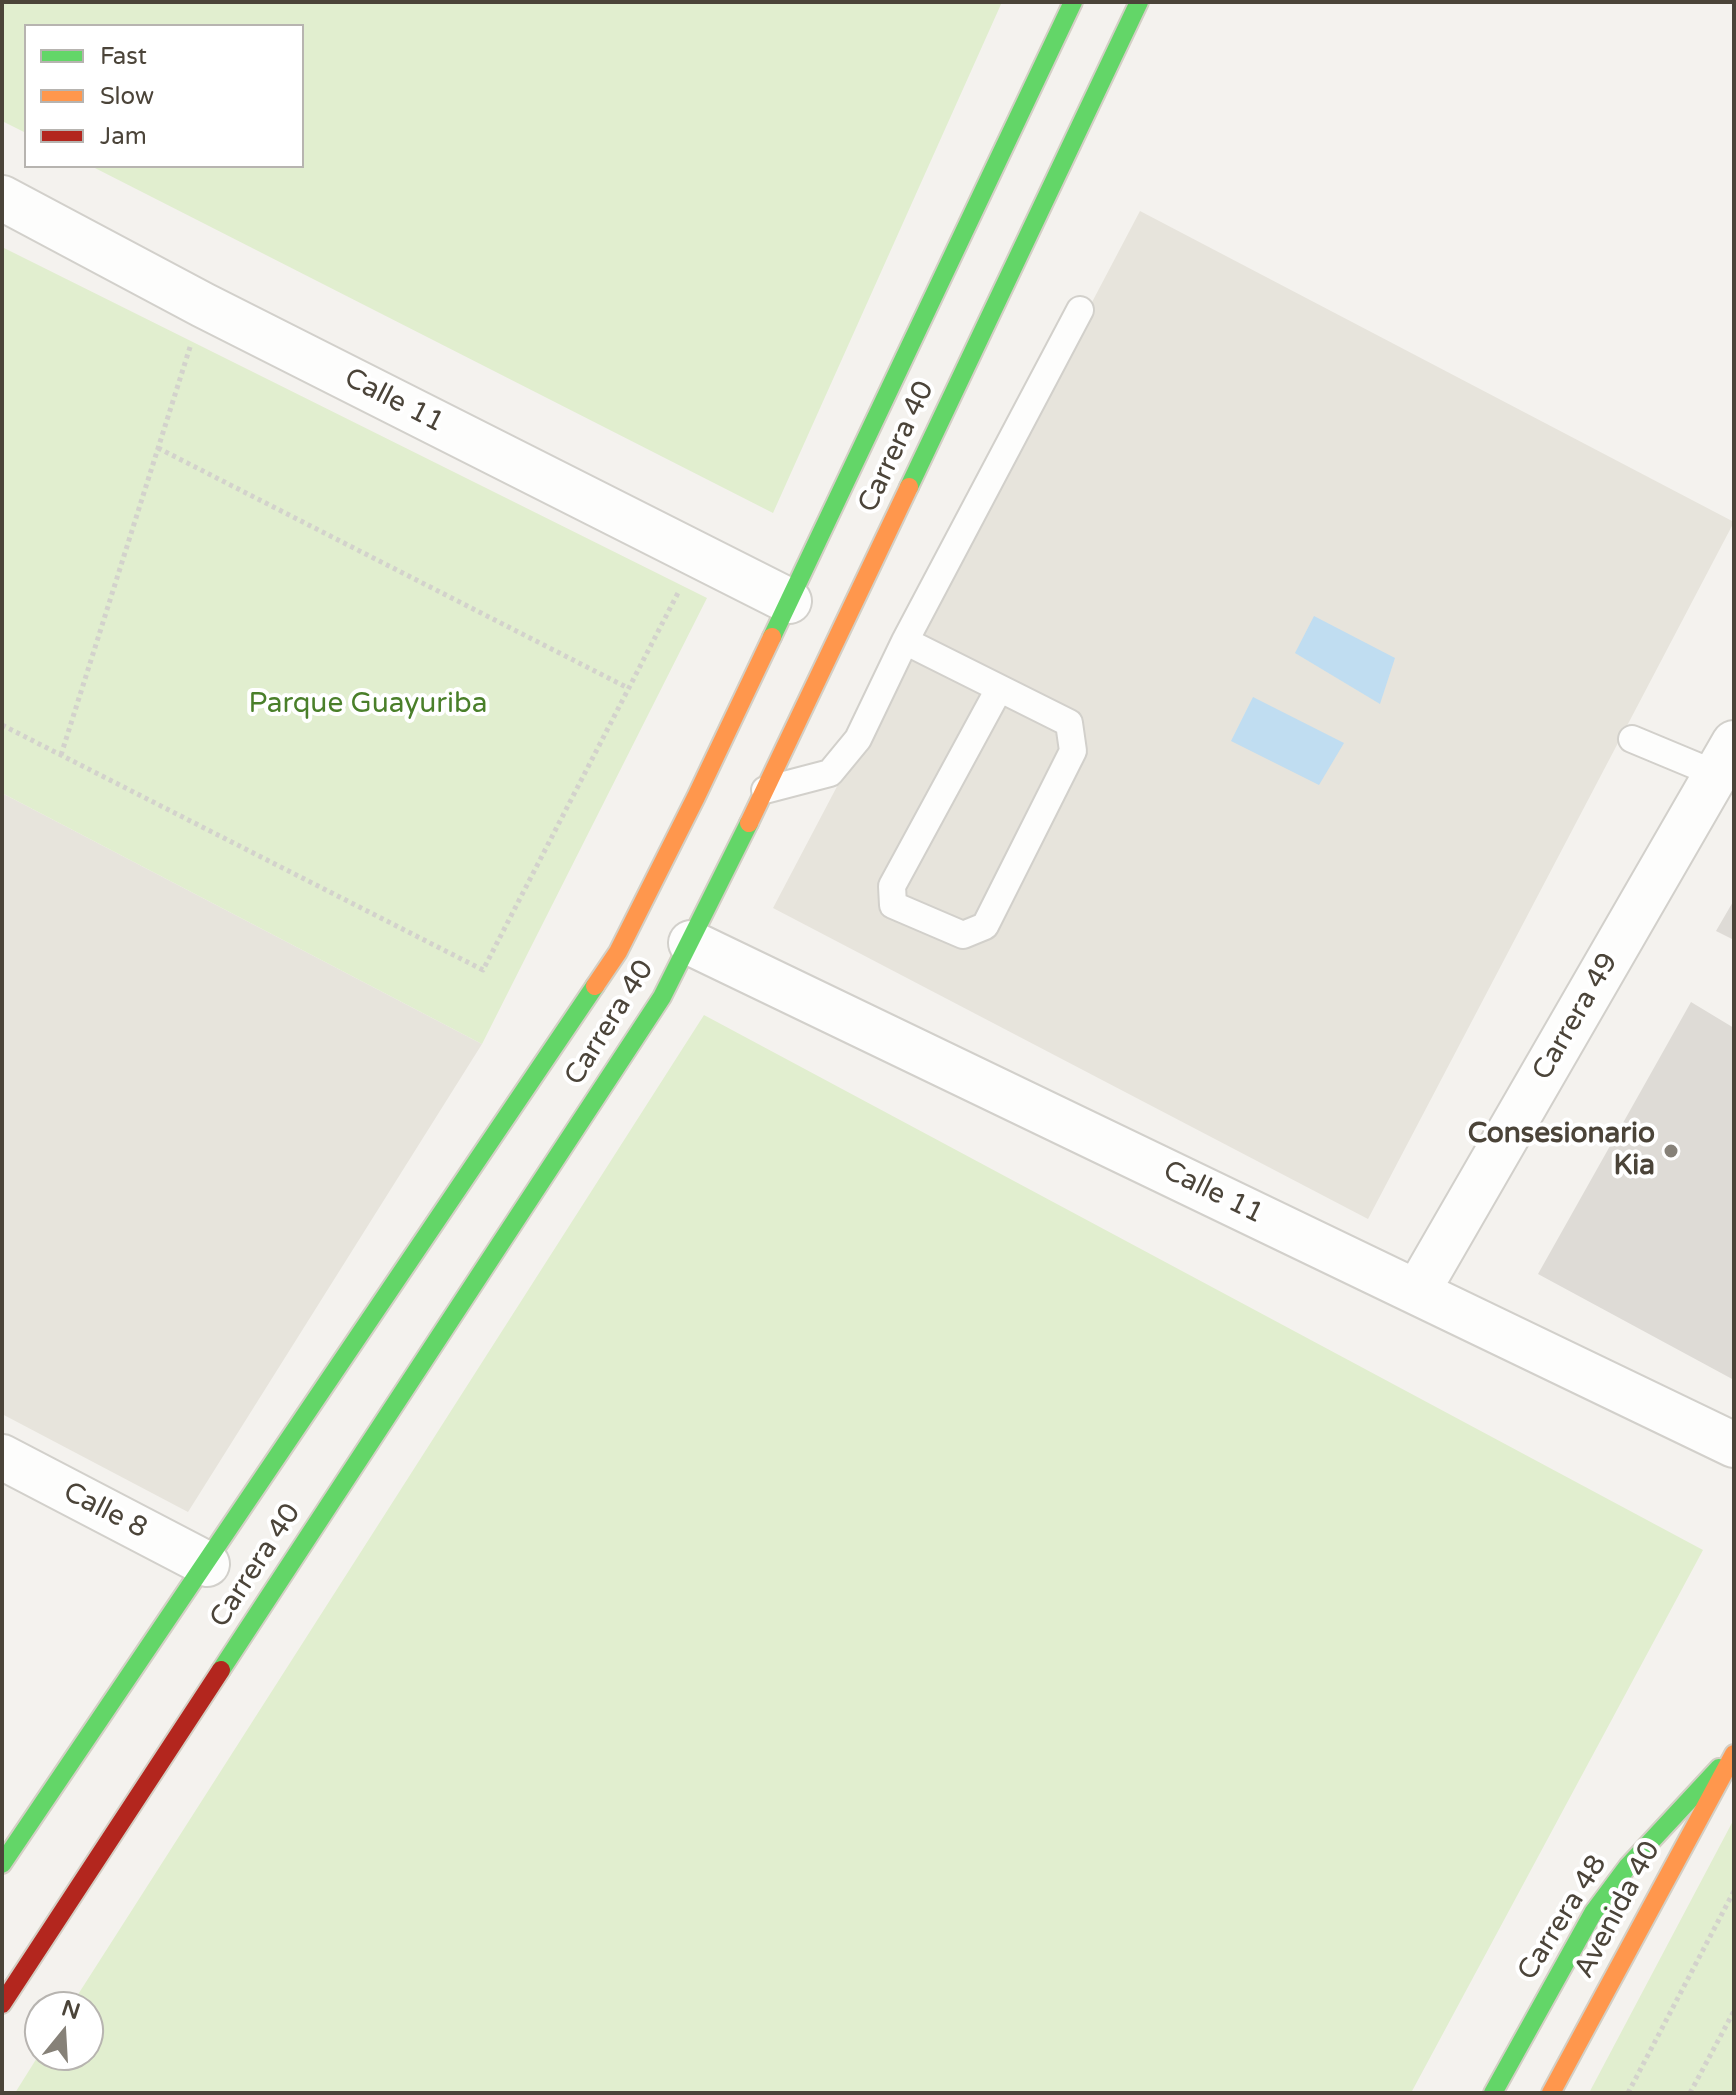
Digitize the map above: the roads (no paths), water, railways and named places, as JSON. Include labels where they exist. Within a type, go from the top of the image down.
[{"type":"main road","name":"Carrera 40","points":[[2,1864],[618,952],[789,601],[1073,2]]},
{"type":"main road","name":"Carrera 40","points":[[2,2004],[662,997],[765,790],[1139,2]]},
{"type":"main road","name":"Carrera 48","points":[[1493,2093],[1593,1913],[1628,1866],[1734,1753]]},
{"type":"main road","name":"Avenida 40","points":[[1551,2093],[1734,1753]]},
{"type":"street","name":"Calle 11","points":[[2,198],[203,305],[789,601]]},
{"type":"street","name":"Carrera 49","points":[[1417,1292],[1725,758]]},
{"type":"street","name":"Calle 11","points":[[691,943],[1734,1445]]},
{"type":"street","name":"Calle 8","points":[[2,1457],[207,1564]]},
{"type":"lane","points":[[765,790],[830,773],[858,739],[905,641],[1080,310]]},
{"type":"lane","points":[[905,641],[1069,723],[1073,751],[985,926],[963,935],[893,905],[892,886],[999,689]]},
{"type":"lane","points":[[1632,739],[1725,758]]},
{"type":"water","points":[[1314,616],[1395,658],[1380,704],[1295,653]]},
{"type":"water","points":[[1253,697],[1344,743],[1319,785],[1231,741]]},
{"type":"place","name":"Consesionario Kia","points":[[1671,1151]]},
{"type":"park label","name":"Parque Guayuriba","points":[[368,705]]}]
